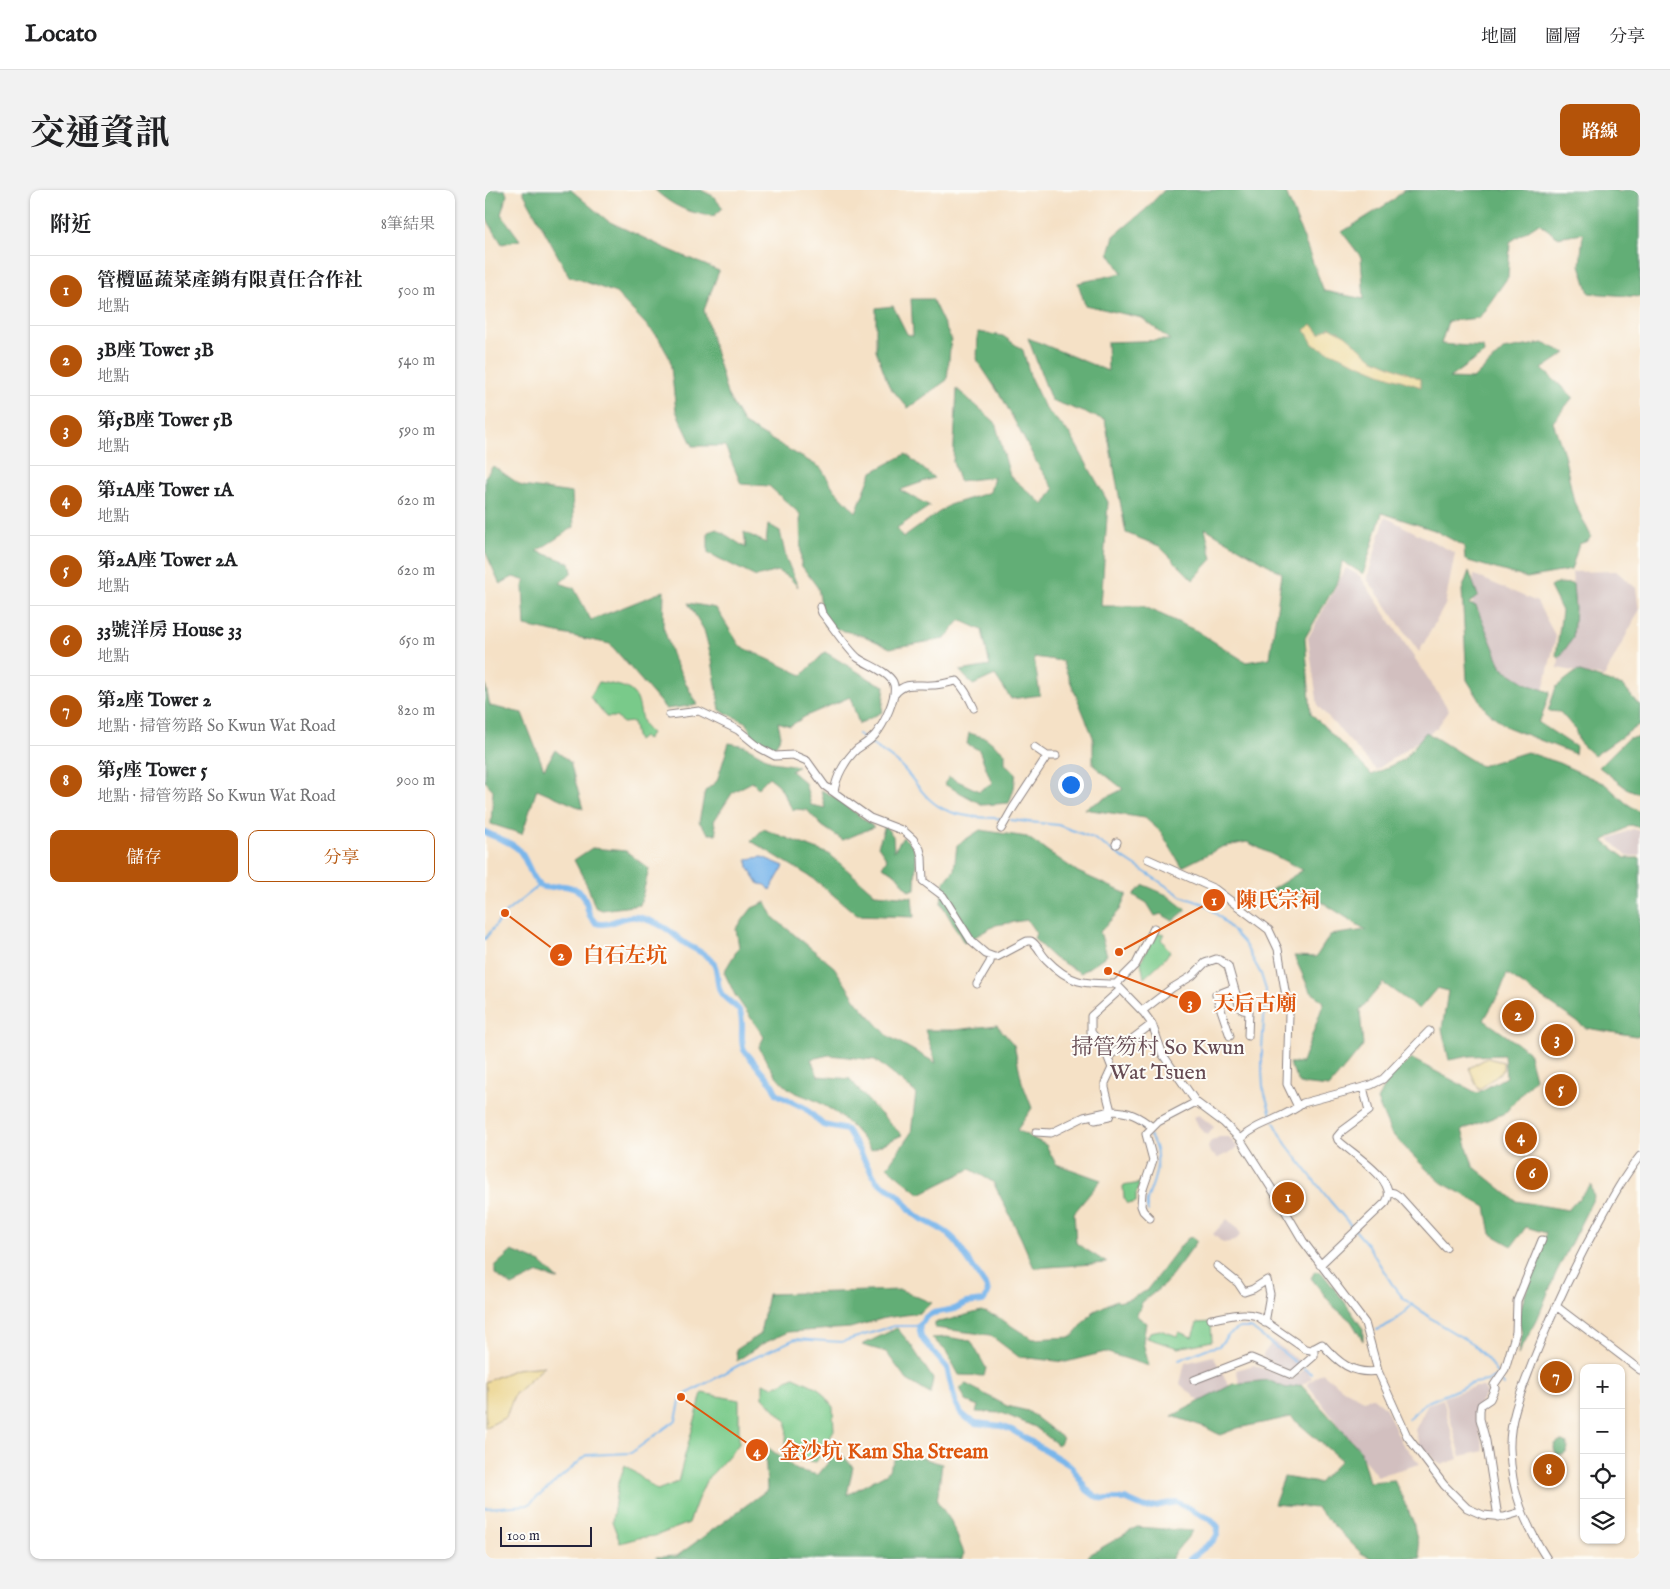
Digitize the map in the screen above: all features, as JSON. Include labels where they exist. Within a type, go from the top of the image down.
[{"type":"street","points":[[820,607],[822,613],[857,657],[881,671],[893,682],[895,694]]},
{"type":"street","points":[[834,792],[835,784],[845,764],[852,755],[874,736],[895,694],[900,688],[909,684],[935,685],[957,681],[967,692],[973,708]]},
{"type":"street","points":[[669,715],[699,711],[738,730],[760,748],[775,756],[798,756],[807,761],[825,786],[870,818],[904,830],[921,849],[923,881],[943,896],[972,942],[991,956],[997,957],[1027,941],[1031,941],[1050,962],[1071,979],[1089,984],[1119,986],[1152,1024],[1163,1055],[1196,1102],[1224,1123],[1239,1139],[1268,1182],[1303,1242],[1365,1323],[1378,1371],[1407,1436],[1444,1485],[1467,1508],[1483,1515],[1503,1517],[1521,1512]]},
{"type":"street","points":[[1034,747],[1047,756],[1056,756]]},
{"type":"street","points":[[1002,827],[1047,756]]},
{"type":"street","points":[[1148,859],[1215,889],[1269,930],[1278,949],[1289,1014],[1287,1084],[1298,1107]]},
{"type":"street","points":[[1110,1113],[1105,1083],[1112,1071],[1108,1057],[1091,1032],[1091,1016],[1119,986],[1136,964],[1154,928]]},
{"type":"street","points":[[977,984],[990,962],[991,956]]},
{"type":"street","points":[[1142,1011],[1171,988],[1192,976],[1205,964],[1216,959],[1221,960],[1228,966],[1240,1008],[1251,1011],[1248,1036]]},
{"type":"street","points":[[1230,1036],[1215,995],[1234,988]]},
{"type":"street","points":[[1108,1057],[1152,1024]]},
{"type":"street","points":[[1239,1139],[1248,1131],[1285,1114],[1303,1103],[1371,1086],[1383,1079],[1429,1031]]},
{"type":"street","points":[[1363,1087],[1369,1111],[1342,1131],[1337,1140],[1380,1176],[1389,1192],[1400,1197],[1446,1248]]},
{"type":"street","points":[[1149,1131],[1158,1122],[1196,1102]]},
{"type":"street","points":[[1095,1120],[1110,1113]]},
{"type":"street","points":[[1036,1132],[1051,1133],[1084,1117],[1110,1113],[1131,1113],[1140,1118],[1149,1131],[1153,1160],[1142,1192],[1141,1206],[1150,1218]]},
{"type":"street","points":[[1547,1559],[1529,1531],[1515,1491],[1510,1448],[1513,1418],[1556,1306],[1593,1231],[1640,1156]]},
{"type":"street","points":[[1320,1265],[1386,1202],[1389,1192]]},
{"type":"street","points":[[1497,1517],[1486,1441],[1480,1419],[1481,1406],[1490,1399],[1496,1382],[1505,1369],[1516,1332],[1517,1302],[1542,1240]]},
{"type":"street","points":[[1217,1266],[1238,1283],[1244,1292],[1253,1289],[1267,1280],[1270,1294],[1265,1323]]},
{"type":"street","points":[[1556,1306],[1640,1370]]},
{"type":"street","points":[[1211,1319],[1233,1314],[1249,1313],[1257,1316],[1301,1347],[1308,1350],[1322,1344],[1331,1356],[1357,1371],[1378,1371]]},
{"type":"street","points":[[1194,1380],[1251,1358],[1290,1375],[1314,1356],[1314,1348]]},
{"type":"shaded area","points":[[1385,517],[1455,553],[1445,605],[1419,652],[1367,579]]},
{"type":"shaded area","points":[[1346,568],[1360,576],[1449,710],[1437,728],[1376,770],[1318,706],[1308,638]]},
{"type":"shaded area","points":[[1616,571],[1636,588],[1639,611],[1604,677],[1558,668],[1559,658],[1573,638],[1575,609],[1572,572]]},
{"type":"shaded area","points":[[1474,575],[1537,602],[1556,637],[1542,695],[1500,686],[1472,626]]},
{"type":"shaded area","points":[[1633,829],[1640,831],[1640,856],[1627,856],[1609,839]]},
{"type":"shaded area","points":[[1199,1115],[1214,1127],[1208,1135],[1200,1129],[1194,1117]]},
{"type":"shaded area","points":[[1219,1137],[1229,1137],[1238,1148],[1218,1158],[1210,1153],[1208,1147],[1210,1142]]},
{"type":"shaded area","points":[[1227,1219],[1241,1234],[1235,1241],[1223,1243],[1213,1234]]},
{"type":"shaded area","points":[[1273,1341],[1302,1363],[1291,1373],[1262,1356]]},
{"type":"shaded area","points":[[1213,1356],[1233,1393],[1207,1408],[1180,1384],[1185,1363]]},
{"type":"shaded area","points":[[1254,1365],[1292,1380],[1305,1368],[1312,1378],[1291,1392],[1241,1386],[1236,1370]]},
{"type":"shaded area","points":[[1322,1373],[1346,1391],[1364,1400],[1373,1397],[1385,1407],[1402,1443],[1420,1464],[1377,1476],[1307,1384]]},
{"type":"shaded area","points":[[1474,1387],[1484,1387],[1486,1393],[1475,1411],[1484,1451],[1461,1456],[1444,1397]]},
{"type":"shaded area","points":[[1443,1399],[1458,1459],[1441,1465],[1419,1445],[1415,1430],[1428,1404]]},
{"type":"green space","points":[[485,190],[505,190],[507,195],[501,214],[520,240],[502,244],[486,218]]},
{"type":"green space","points":[[523,190],[571,190],[608,221],[719,271],[704,310],[727,394],[744,424],[821,468],[834,489],[856,512],[872,472],[906,454],[934,478],[900,490],[930,506],[897,528],[903,538],[949,505],[990,492],[994,477],[959,481],[953,462],[957,389],[995,422],[1010,476],[1044,505],[1054,489],[1038,465],[1004,401],[977,360],[978,332],[1003,336],[1023,350],[1031,379],[1045,408],[1070,434],[1108,502],[1101,606],[1143,606],[1197,631],[1246,662],[1270,658],[1282,573],[1205,528],[1212,559],[1193,580],[1159,546],[1126,533],[1105,420],[1051,400],[1028,338],[1108,371],[1107,342],[1170,340],[1142,318],[1085,305],[1078,283],[1122,273],[1109,253],[1114,236],[1145,210],[1164,190],[1285,190],[1324,291],[1364,299],[1361,257],[1342,232],[1392,201],[1404,190],[1617,190],[1618,192],[1640,190],[1640,297],[1589,293],[1580,265],[1583,233],[1557,237],[1539,223],[1510,242],[1508,277],[1479,318],[1448,321],[1441,344],[1483,347],[1484,353],[1449,378],[1473,379],[1503,350],[1543,343],[1566,353],[1542,369],[1573,397],[1553,422],[1564,454],[1574,502],[1591,536],[1588,541],[1579,544],[1571,570],[1527,578],[1465,560],[1464,546],[1434,530],[1382,513],[1363,574],[1342,561],[1339,579],[1305,638],[1311,713],[1372,775],[1404,759],[1426,732],[1481,766],[1527,752],[1559,763],[1605,784],[1626,803],[1640,812],[1640,828],[1631,825],[1603,841],[1625,858],[1640,858],[1640,1035],[1636,1036],[1586,1028],[1507,974],[1500,992],[1484,1020],[1528,1051],[1535,1078],[1505,1113],[1462,1130],[1473,1166],[1516,1201],[1568,1210],[1591,1185],[1594,1197],[1556,1273],[1539,1315],[1518,1355],[1522,1334],[1518,1316],[1546,1233],[1526,1227],[1512,1246],[1491,1234],[1486,1207],[1442,1183],[1425,1168],[1391,1133],[1377,1100],[1391,1075],[1412,1059],[1477,1093],[1506,1077],[1504,1055],[1470,1056],[1449,1060],[1442,1029],[1448,991],[1437,988],[1419,1009],[1383,983],[1360,1010],[1363,1046],[1329,1087],[1300,1084],[1289,1063],[1302,1063],[1324,1002],[1310,991],[1294,956],[1316,957],[1330,935],[1366,930],[1314,897],[1263,895],[1303,870],[1247,842],[1222,847],[1182,867],[1161,832],[1145,818],[1084,809],[1123,789],[1093,765],[1093,737],[1062,661],[1034,657],[1040,695],[1011,699],[995,675],[973,685],[960,671],[990,666],[982,630],[960,620],[945,639],[890,648],[864,636],[825,626],[818,588],[801,565],[800,514],[769,486],[741,484],[725,446],[693,446],[676,411],[670,359],[658,337],[616,293],[569,276]]},
{"type":"green space","points":[[655,190],[701,190],[713,196],[723,208],[714,216],[697,213],[675,205]]},
{"type":"green space","points":[[911,299],[932,299],[951,339],[947,380],[908,408],[889,386],[876,350],[876,308],[893,306],[907,334],[913,336]]},
{"type":"green space","points":[[493,466],[522,486],[572,493],[574,527],[537,551],[570,563],[572,572],[560,583],[574,588],[591,620],[664,591],[663,626],[674,660],[697,705],[666,709],[610,644],[525,626],[523,586],[526,581],[513,577],[500,584],[485,551],[485,477]]},
{"type":"green space","points":[[768,524],[780,531],[786,558],[798,587],[790,578],[777,571],[756,577],[708,553],[708,532],[717,529],[746,548],[744,532],[766,543]]},
{"type":"green space","points":[[1469,571],[1478,596],[1468,604],[1476,606],[1502,668],[1529,685],[1550,692],[1538,722],[1576,747],[1575,754],[1507,727],[1486,710],[1467,680],[1462,590]]},
{"type":"green space","points":[[1557,583],[1573,584],[1575,609],[1573,638],[1559,658],[1556,656],[1562,611],[1550,587]]},
{"type":"green space","points":[[688,603],[716,608],[740,646],[802,675],[825,652],[873,681],[885,686],[882,712],[859,724],[850,697],[806,716],[790,726],[778,722],[781,736],[774,748],[753,738],[747,723],[720,710],[712,660],[704,630]]},
{"type":"green space","points":[[1577,671],[1623,686],[1640,705],[1640,724],[1594,756],[1579,742],[1575,729],[1560,712],[1548,711],[1556,687]]},
{"type":"green space","points":[[599,682],[622,687],[633,693],[638,703],[643,723],[651,733],[647,739],[643,737],[638,741],[633,722],[623,723],[616,717],[606,717],[590,697]]},
{"type":"green space","points":[[485,683],[490,706],[522,713],[544,769],[555,750],[570,762],[583,809],[537,789],[522,834],[491,824],[493,790],[485,781]]},
{"type":"green space","points":[[969,733],[986,738],[1005,753],[1005,764],[1016,773],[1009,803],[983,805],[944,784],[949,777],[979,791],[992,783],[979,750],[967,744]]},
{"type":"green space","points":[[1640,737],[1640,794],[1626,788],[1599,767],[1628,738]]},
{"type":"green space","points":[[729,743],[745,746],[773,762],[798,766],[791,771],[805,783],[811,805],[825,808],[821,790],[836,798],[874,827],[843,840],[822,826],[807,810],[792,809],[779,785],[769,777],[758,788],[752,782],[733,792],[714,821],[717,834],[709,834],[699,822],[705,791],[717,781]]},
{"type":"green space","points":[[885,826],[893,836],[894,851],[903,837],[913,846],[916,860],[915,889],[909,891],[896,874],[882,867],[887,859],[878,846]]},
{"type":"green space","points":[[763,829],[829,854],[875,894],[912,897],[914,917],[857,915],[814,879],[751,841]]},
{"type":"green space","points":[[980,830],[1027,837],[1078,872],[1127,894],[1120,910],[1100,932],[1107,955],[1081,973],[1054,958],[1034,939],[1036,933],[1027,920],[996,925],[964,943],[941,903],[943,884],[954,870],[957,845]]},
{"type":"green space","points":[[592,848],[626,851],[649,869],[640,905],[602,910],[595,907],[588,887],[574,860]]},
{"type":"green space","points":[[1144,885],[1167,895],[1186,910],[1173,921],[1161,914],[1155,916],[1147,903],[1133,895]]},
{"type":"green space","points":[[766,902],[774,918],[834,967],[857,1002],[888,1036],[936,1063],[925,1030],[955,1030],[997,1025],[1014,1045],[1022,1082],[1032,1108],[1017,1130],[1046,1145],[1056,1164],[1101,1180],[1074,1213],[1076,1243],[1107,1263],[1034,1268],[993,1182],[970,1169],[920,1194],[887,1167],[911,1133],[916,1093],[875,1060],[829,1055],[811,1059],[818,1076],[850,1079],[870,1103],[902,1135],[871,1150],[855,1130],[842,1118],[816,1101],[788,1088],[779,1079],[759,1047],[764,1037],[735,995],[724,972],[739,947],[736,929],[752,908]]},
{"type":"green space","points":[[1155,932],[1165,934],[1161,939],[1170,952],[1144,978],[1141,962]]},
{"type":"green space","points":[[1140,1183],[1136,1194],[1136,1202],[1128,1204],[1124,1198],[1123,1186]]},
{"type":"green space","points":[[1193,1237],[1197,1240],[1195,1244],[1165,1284],[1141,1303],[1140,1309],[1137,1312],[1137,1316],[1146,1323],[1143,1342],[1149,1366],[1105,1352],[1066,1362],[1019,1357],[990,1335],[935,1328],[935,1322],[981,1311],[996,1316],[1032,1339],[1072,1337],[1093,1312],[1116,1300],[1119,1302],[1146,1291],[1183,1243],[1188,1238]]},
{"type":"green space","points":[[512,1251],[541,1263],[559,1280],[539,1273],[512,1286],[495,1274],[495,1266]]},
{"type":"green space","points":[[1315,1271],[1322,1273],[1344,1301],[1363,1329],[1363,1341],[1351,1321],[1334,1307],[1311,1278]]},
{"type":"green space","points":[[901,1290],[932,1303],[919,1313],[885,1318],[850,1328],[788,1332],[760,1345],[737,1361],[736,1350],[760,1334],[768,1294]]},
{"type":"green space","points":[[1211,1322],[1212,1341],[1178,1348],[1147,1338],[1150,1332],[1160,1330],[1177,1336],[1179,1332],[1192,1337],[1197,1323]]},
{"type":"green space","points":[[897,1328],[911,1345],[933,1379],[930,1394],[907,1380],[886,1352],[862,1345]]},
{"type":"green space","points":[[947,1337],[971,1341],[986,1368],[984,1376],[959,1375],[946,1351],[932,1338]]},
{"type":"green space","points":[[794,1377],[818,1388],[833,1407],[834,1431],[816,1462],[792,1458],[786,1443],[787,1422],[763,1397],[763,1383],[773,1387]]},
{"type":"green space","points":[[1268,1380],[1286,1388],[1301,1385],[1360,1450],[1369,1482],[1394,1480],[1413,1521],[1421,1558],[1372,1559],[1361,1553],[1316,1508],[1274,1504],[1284,1477],[1319,1483],[1341,1460],[1291,1417],[1238,1428],[1220,1435],[1205,1427],[1172,1416],[1233,1384]]},
{"type":"green space","points":[[966,1384],[1007,1406],[1028,1411],[1063,1438],[1058,1445],[1035,1427],[1002,1413],[976,1412],[978,1406],[966,1401],[960,1388]]},
{"type":"green space","points":[[702,1393],[739,1400],[739,1444],[706,1481],[689,1523],[655,1536],[620,1543],[612,1521],[618,1484],[625,1465],[657,1490],[678,1482]]},
{"type":"green space","points":[[1558,1441],[1564,1441],[1568,1448],[1564,1455],[1558,1455],[1554,1451],[1554,1445]]},
{"type":"green space","points":[[765,1445],[797,1470],[818,1475],[838,1450],[853,1467],[847,1495],[887,1473],[899,1451],[942,1464],[937,1501],[951,1521],[964,1553],[962,1559],[657,1559],[656,1557],[677,1556],[767,1490]]},
{"type":"green space","points":[[1137,1527],[1193,1531],[1173,1555],[1172,1559],[1088,1559],[1089,1555]]},
{"type":"sand","points":[[1312,324],[1320,334],[1330,327],[1345,335],[1372,358],[1421,379],[1421,387],[1380,373],[1316,346],[1305,330]]},
{"type":"sand","points":[[1487,1058],[1503,1062],[1503,1070],[1479,1090],[1469,1068]]},
{"type":"sand","points":[[545,1366],[514,1395],[506,1417],[485,1428],[485,1382],[516,1369]]},
{"type":"water","points":[[762,857],[784,866],[770,890],[766,885],[759,884],[748,867],[747,859]]},
{"type":"waterway","points":[[858,734],[866,740]]},
{"type":"waterway","points":[[870,743],[900,765],[923,793],[941,808],[962,815],[1005,819]]},
{"type":"waterway","points":[[1010,820],[1058,825],[1093,838],[1183,897],[1204,904],[1220,917],[1244,943],[1261,974],[1266,990],[1262,1071],[1263,1087],[1272,1118]]},
{"type":"waterway","points":[[485,832],[516,847],[525,859],[537,883],[541,886],[548,888],[565,886],[574,889],[584,896],[588,912],[596,923],[606,924],[626,917],[646,919],[667,929],[684,943],[711,960],[717,971],[721,993],[740,1012],[744,1050],[772,1084],[777,1094],[805,1108],[823,1125],[847,1130],[876,1180],[901,1198],[914,1214],[946,1232],[954,1239],[987,1288],[988,1294],[983,1301],[966,1303],[955,1309],[933,1313],[926,1317],[919,1326],[924,1341],[947,1368],[955,1401],[961,1413],[976,1423],[1001,1426],[1012,1430],[1071,1466],[1087,1490],[1095,1496],[1104,1499],[1125,1499],[1145,1508],[1176,1502],[1212,1520],[1218,1527],[1217,1535],[1214,1540],[1190,1559]]},
{"type":"waterway","points":[[485,939],[505,913],[540,885]]},
{"type":"waterway","points":[[1135,1119],[1145,1130]]},
{"type":"waterway","points":[[1274,1122],[1286,1144],[1330,1201],[1367,1244],[1392,1284],[1404,1299],[1441,1325],[1473,1344],[1488,1360],[1498,1375]]},
{"type":"waterway","points":[[1148,1211],[1147,1200],[1157,1162],[1156,1149],[1150,1136]]},
{"type":"waterway","points":[[1377,1330],[1395,1321],[1412,1305]]},
{"type":"waterway","points":[[485,1508],[528,1505],[587,1455],[631,1453],[676,1420],[681,1397],[741,1364],[795,1339],[841,1342],[894,1326],[919,1326]]},
{"type":"waterway","points":[[1179,1360],[1219,1346],[1228,1335],[1240,1328],[1251,1328],[1299,1365]]},
{"type":"waterway","points":[[1303,1368],[1312,1374]]},
{"type":"waterway","points":[[1408,1419],[1425,1403],[1473,1383],[1497,1377]]},
{"type":"waterway","points":[[1500,1379],[1504,1385]]},
{"type":"place","name":"白石左坑","points":[[505,913]]},
{"type":"place","name":"陳氏宗祠","points":[[1119,952]]},
{"type":"place","name":"天后古廟","points":[[1108,971]]},
{"type":"place","name":"3B座 Tower 3B","points":[[1518,1016]]},
{"type":"place","name":"第5B座 Tower 5B","points":[[1557,1040]]},
{"type":"place","name":"第2A座 Tower 2A","points":[[1561,1090]]},
{"type":"place","name":"第1A座 Tower 1A","points":[[1521,1138]]},
{"type":"place","name":"33號洋房 House 33","points":[[1532,1174]]},
{"type":"place","name":"管欖區蔬菜產銷有限責任合作社","points":[[1288,1198]]},
{"type":"place","name":"第2座 Tower 2","points":[[1556,1377]]},
{"type":"place","name":"金沙坑 Kam Sha Stream","points":[[681,1397]]},
{"type":"place","name":"第5座 Tower 5","points":[[1549,1470]]},
{"type":"district","name":"掃管笏村 So Kwun Wat Tsuen","points":[[1158,1060]]}]
